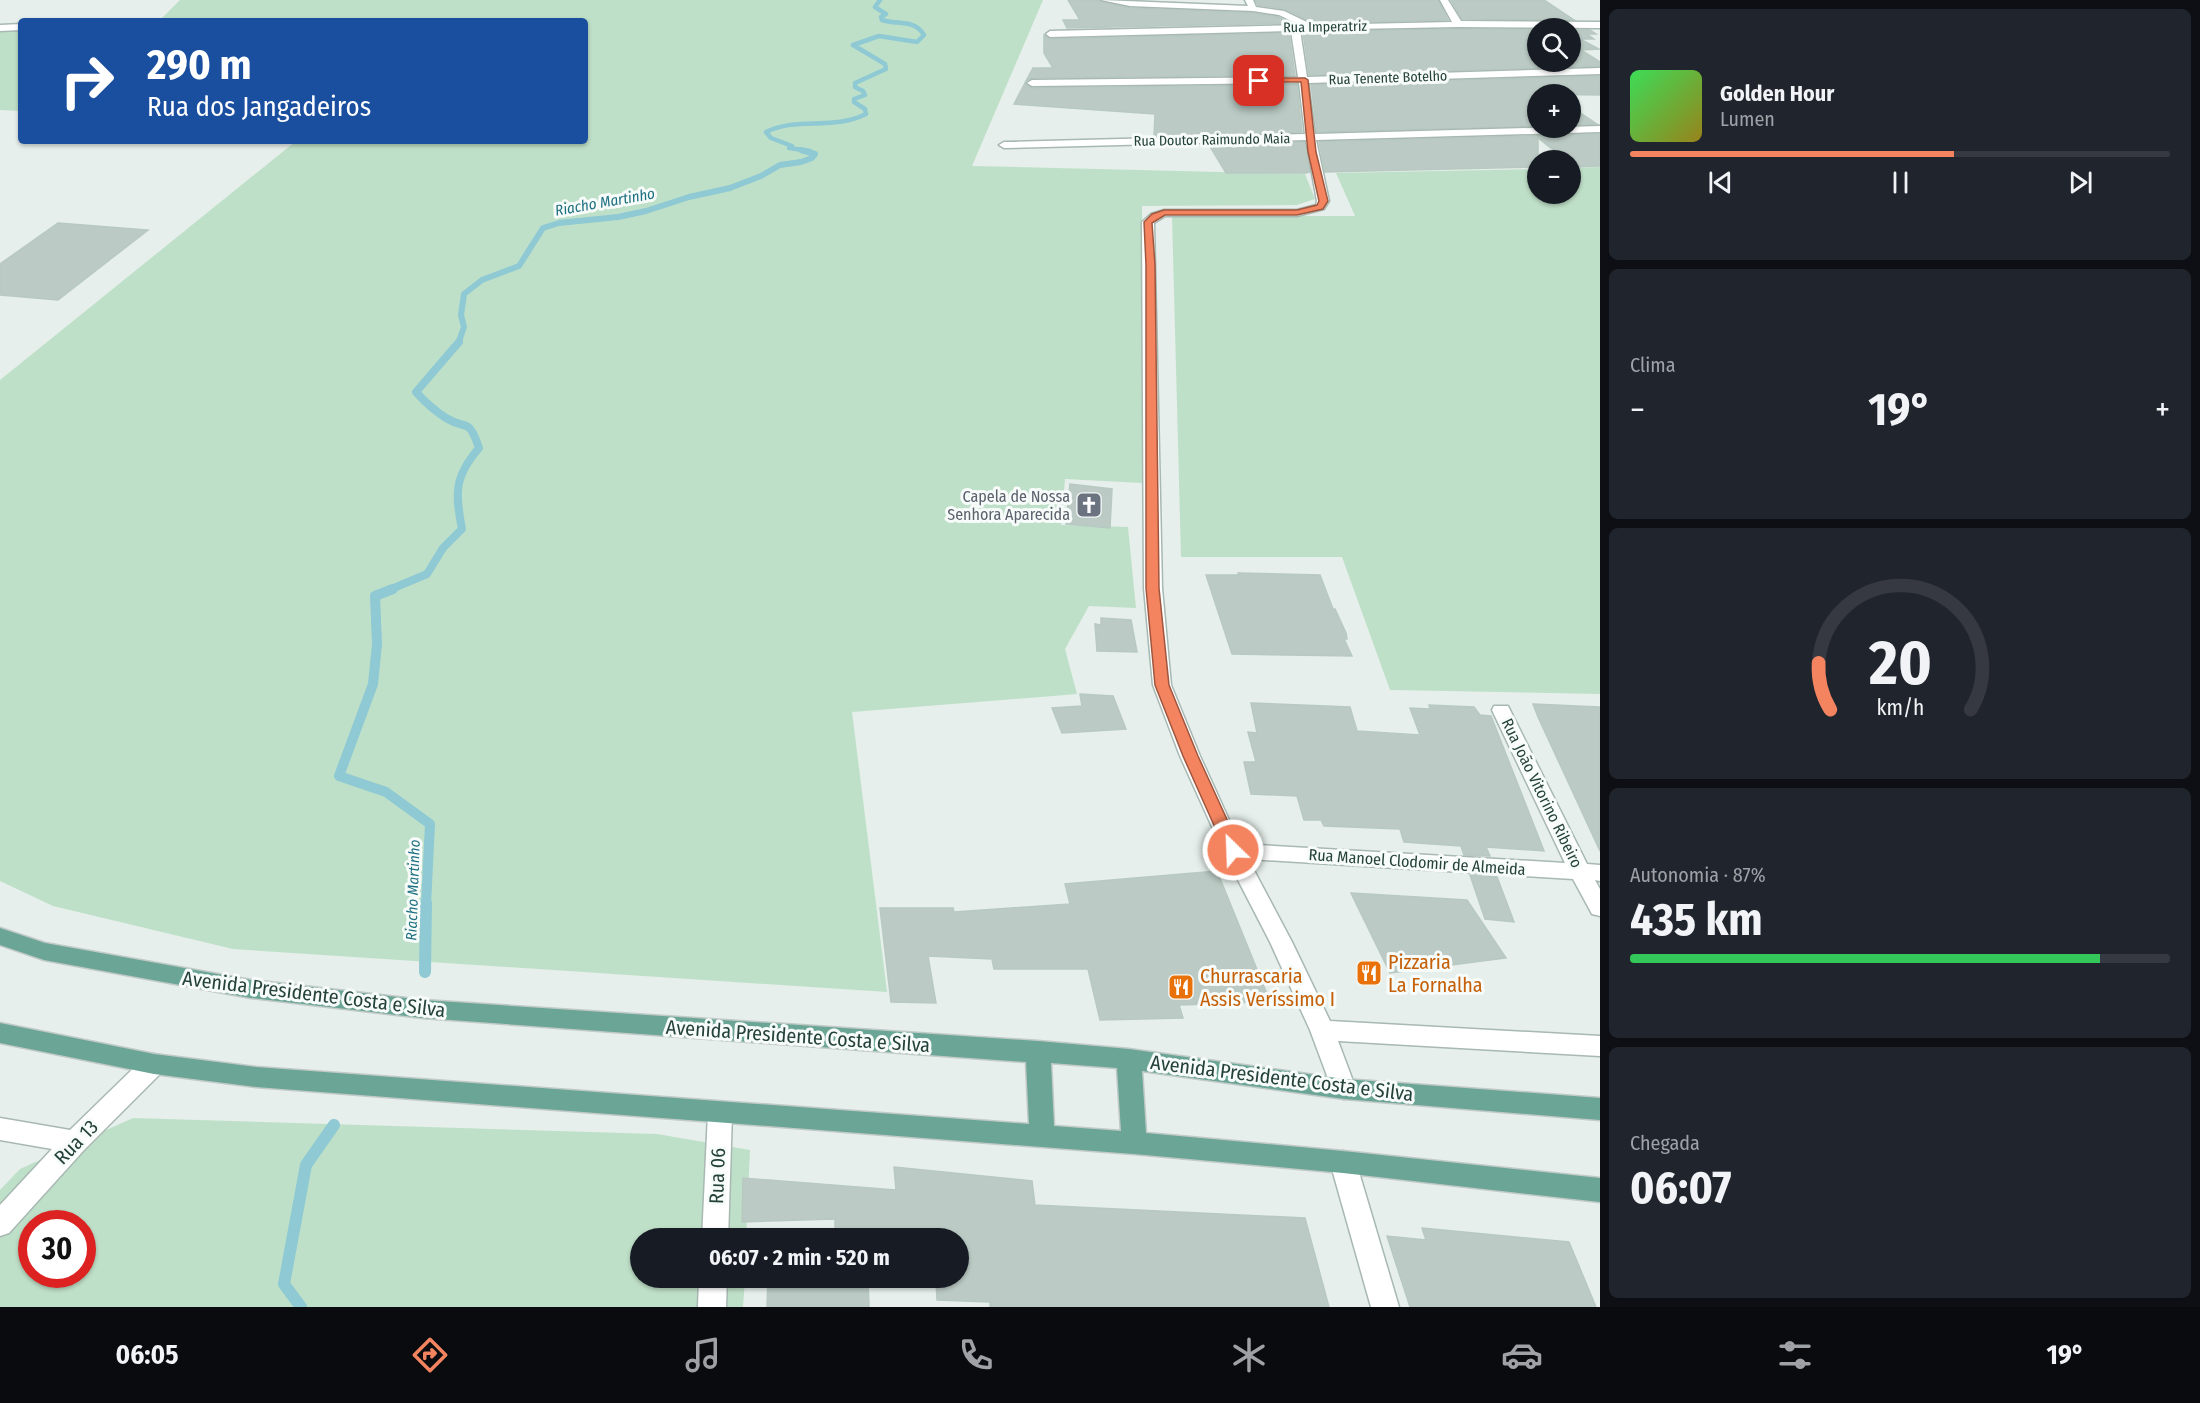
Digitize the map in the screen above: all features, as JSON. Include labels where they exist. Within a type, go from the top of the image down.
[{"type":"main road","name":"Avenida Presidente Costa e Silva","points":[[0,936],[44,951],[124,967],[251,989],[412,1008],[1038,1051],[1129,1059],[1344,1089],[1600,1109]]},
{"type":"main road","points":[[0,1033],[154,1064],[256,1077],[1134,1143],[1343,1162],[1600,1190]]},
{"type":"main road","points":[[1038,1051],[1042,1137]]},
{"type":"main road","points":[[1129,1059],[1134,1143]]},
{"type":"street","points":[[1105,0],[1130,4],[1251,4],[1281,13],[1312,28]]},
{"type":"street","points":[[1444,0],[1458,24]]},
{"type":"street","name":"Rua Imperatriz","points":[[1050,34],[1458,24],[1600,25]]},
{"type":"street","points":[[0,28],[18,27]]},
{"type":"street","points":[[1295,28],[1305,80],[1310,138],[1323,201],[1320,207],[1297,213],[1172,212],[1155,216],[1148,222],[1152,588],[1162,685],[1190,756],[1233,850],[1281,942],[1322,1030],[1344,1089]]},
{"type":"street","name":"Rua Tenente Botelho","points":[[1032,83],[1305,80],[1600,71]]},
{"type":"street","name":"Rua Doutor Raimundo Maia","points":[[1004,145],[1600,129]]},
{"type":"street","name":"Rua João Vitorino Ribeiro","points":[[1501,710],[1590,872],[1600,908]]},
{"type":"street","name":"Rua Manoel Clodomir de Almeida","points":[[1233,850],[1590,872]]},
{"type":"street","points":[[1322,1030],[1600,1046]]},
{"type":"street","name":"Rua 13","points":[[0,1224],[75,1142],[154,1064]]},
{"type":"street","name":"Rua 06","points":[[715,1228],[720,1113]]},
{"type":"street","points":[[0,1129],[75,1142]]},
{"type":"street","points":[[1343,1162],[1385,1307]]},
{"type":"street","points":[[712,1307],[713,1288]]},
{"type":"green space","points":[[180,0],[1043,0],[972,166],[1305,174],[1315,199],[1297,205],[1142,206],[1142,483],[1065,479],[1061,525],[1128,527],[1136,608],[1089,606],[1065,649],[1077,694],[852,712],[887,992],[233,949],[53,906],[0,881],[0,380],[292,144],[588,144],[588,18],[162,18]]},
{"type":"green space","points":[[18,31],[18,111],[0,110],[0,32]]},
{"type":"green space","points":[[1600,167],[1600,694],[1390,690],[1342,557],[1181,557],[1172,216],[1355,216],[1336,173],[1527,169],[1527,204],[1581,204],[1581,168]]},
{"type":"green space","points":[[133,1118],[657,1134],[750,1150],[746,1228],[630,1228],[630,1288],[744,1288],[743,1307],[0,1307],[0,1190],[20,1169]]},
{"type":"building","points":[[1068,0],[1099,0],[1130,8],[1253,13],[1278,17],[1291,23],[1067,28],[1063,20],[1080,20]]},
{"type":"building","points":[[1255,0],[1438,0],[1448,20],[1313,23],[1285,9],[1258,5]]},
{"type":"building","points":[[1451,0],[1544,0],[1571,18],[1527,20],[1462,19]]},
{"type":"building","points":[[1527,30],[1527,68],[1309,75],[1303,32]]},
{"type":"building","points":[[1581,30],[1590,30],[1596,34],[1587,34],[1594,39],[1581,39]]},
{"type":"building","points":[[1289,33],[1295,75],[1032,78],[1026,81],[1033,68],[1053,68],[1044,53],[1044,35],[1050,39]]},
{"type":"building","points":[[1581,40],[1599,49],[1581,50]]},
{"type":"building","points":[[1581,50],[1600,62],[1600,66],[1581,67]]},
{"type":"building","points":[[1600,76],[1600,95],[1581,95],[1581,84],[1527,84],[1527,126],[1317,132],[1311,85]]},
{"type":"building","points":[[1025,83],[1032,88],[1297,85],[1302,132],[1154,136],[1155,114],[1014,104]]},
{"type":"building","points":[[1581,113],[1597,124],[1581,125]]},
{"type":"building","points":[[1600,134],[1600,166],[1581,167],[1581,150],[1553,150],[1538,138],[1581,138],[1581,135]]},
{"type":"building","points":[[1527,136],[1527,138],[1538,138],[1538,150],[1527,150],[1527,167],[1325,172],[1319,142]]},
{"type":"building","points":[[1304,142],[1310,172],[1306,173],[1226,173],[1209,145]]},
{"type":"building","points":[[58,223],[148,230],[58,300],[0,295],[0,264]]},
{"type":"building","points":[[1070,484],[1112,489],[1110,528],[1066,524]]},
{"type":"building","points":[[1238,573],[1320,575],[1333,609],[1346,633],[1347,639],[1344,639],[1352,656],[1232,654],[1206,575],[1239,575]]},
{"type":"building","points":[[1101,618],[1131,620],[1137,652],[1097,651],[1095,624],[1101,625]]},
{"type":"building","points":[[1080,694],[1113,696],[1126,729],[1062,733],[1052,708],[1082,706]]},
{"type":"building","points":[[1251,703],[1350,707],[1357,731],[1420,735],[1410,708],[1430,709],[1429,705],[1474,707],[1480,715],[1491,716],[1544,851],[1486,847],[1490,856],[1464,855],[1461,846],[1404,842],[1400,829],[1324,826],[1321,820],[1304,820],[1297,796],[1251,794],[1244,762],[1256,762],[1248,732],[1257,733]]},
{"type":"building","points":[[1533,704],[1600,707],[1600,851],[1538,717]]},
{"type":"building","points":[[1217,871],[1269,999],[1241,1003],[1179,1005],[1183,1018],[1100,1020],[1088,969],[994,969],[992,959],[928,956],[936,1003],[891,1002],[880,908],[953,908],[954,912],[1070,904],[1065,884]]},
{"type":"building","points":[[1470,875],[1497,877],[1514,922],[1485,919]]},
{"type":"building","points":[[1351,893],[1467,900],[1506,958],[1390,973]]},
{"type":"building","points":[[894,1167],[1032,1181],[1035,1205],[1305,1218],[1329,1307],[990,1307],[990,1302],[937,1300],[936,1288],[969,1288],[969,1228],[835,1228],[835,1219],[742,1222],[743,1178],[896,1190]]},
{"type":"building","points":[[1422,1228],[1569,1242],[1596,1307],[1410,1307],[1387,1236],[1426,1240]]},
{"type":"building","points":[[768,1288],[868,1288],[869,1307],[767,1307]]},
{"type":"waterway","name":"Riacho Martinho","points":[[810,151],[789,148],[792,146],[771,138],[766,132],[791,125],[841,122],[866,114],[865,109],[854,102],[854,99],[865,95],[863,91],[855,87],[855,83],[886,69],[885,64],[853,45],[879,36],[917,42],[924,35],[911,25],[882,20],[881,17],[886,14],[875,7],[880,0]]},
{"type":"waterway","name":"Riacho Martinho","points":[[459,343],[464,327],[461,315],[464,294],[482,280],[519,266],[543,228],[559,223],[618,217],[730,188],[761,176],[780,165],[801,162],[812,158],[815,154],[801,150]]},
{"type":"waterway","name":"Riacho Martinho","points":[[389,590],[427,574],[443,548],[462,529],[458,486],[465,468],[479,448],[469,428],[442,415],[416,392],[459,343]]},
{"type":"waterway","name":"Riacho Martinho","points":[[393,589],[375,596],[377,644],[373,684],[339,776],[386,792],[430,824],[426,905]]},
{"type":"waterway","name":"Riacho Martinho","points":[[425,972],[426,903]]},
{"type":"waterway","points":[[301,1307],[284,1284],[306,1165],[334,1125]]},
{"type":"place","name":"Capela de Nossa Senhora Aparecida","points":[[1089,505]]},
{"type":"place","name":"Pizzaria La Fornalha","points":[[1369,973]]},
{"type":"place","name":"Churrascaria Assis Veríssimo I","points":[[1181,987]]},
{"type":"route","points":[[1233,850],[1190,756],[1162,685],[1152,588],[1148,222],[1164,213],[1297,213],[1320,207],[1323,201],[1314,166],[1305,80],[1259,81]]}]
